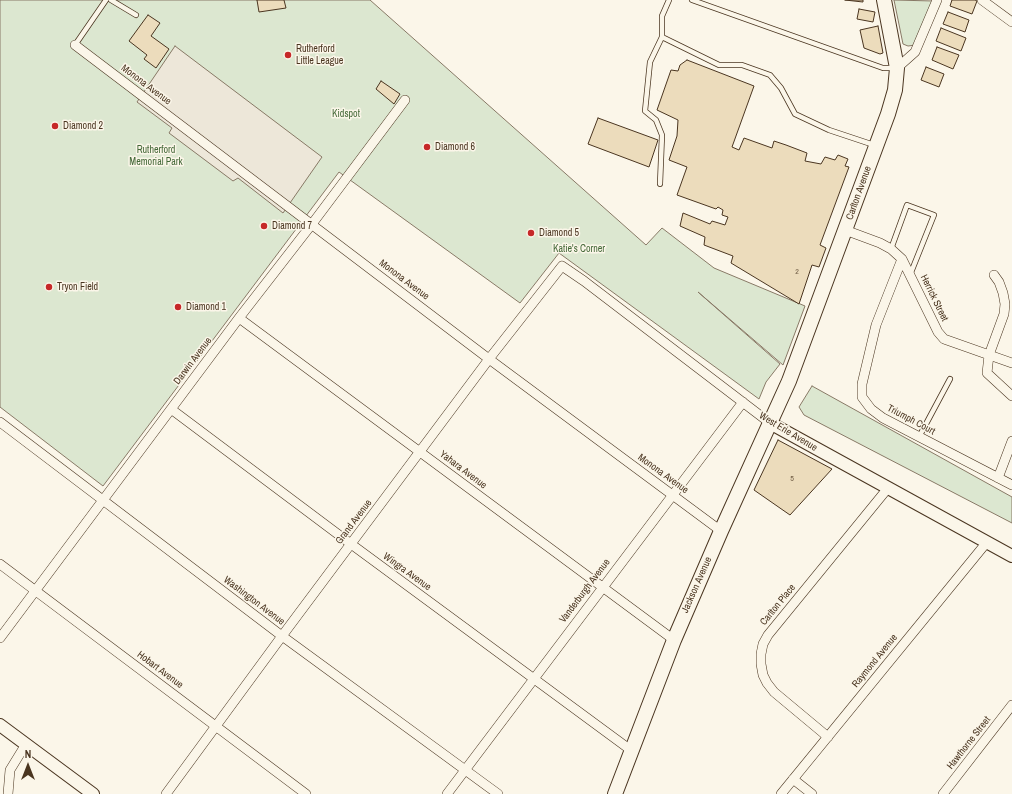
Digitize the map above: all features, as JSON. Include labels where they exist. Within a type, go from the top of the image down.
[{"type":"main road","name":"Carlton Avenue","points":[[789,381],[876,146],[895,90],[897,68],[884,0]]},
{"type":"main road","name":"Jackson Avenue","points":[[615,794],[674,640],[721,531],[789,381]]},
{"type":"street","points":[[897,68],[915,52],[937,0]]},
{"type":"street","points":[[982,0],[1012,22]]},
{"type":"street","name":"Monona Avenue","points":[[75,46],[312,224],[489,360],[721,531]]},
{"type":"street","name":"Darwin Avenue","points":[[0,638],[239,318],[405,100]]},
{"type":"street","name":"Herrick Street","points":[[845,230],[880,243],[891,249],[902,259],[938,332],[944,339],[1012,363]]},
{"type":"street","name":"Triumph Court","points":[[902,259],[876,325],[862,384],[862,397],[871,409],[883,418],[1012,485]]},
{"type":"street","name":"Grand Avenue","points":[[166,794],[282,636],[489,360],[562,266]]},
{"type":"street","name":"West Erie Avenue","points":[[562,266],[584,281],[770,423],[1012,556]]},
{"type":"street","points":[[994,275],[999,282],[1005,304],[1004,314],[990,356],[987,373],[1012,396]]},
{"type":"street","name":"Yahara Avenue","points":[[239,318],[674,640]]},
{"type":"street","name":"Vanderburgh Avenue","points":[[447,794],[602,586],[742,402]]},
{"type":"street","name":"Wingra Avenue","points":[[171,409],[632,751]]},
{"type":"street","name":"Washington Avenue","points":[[0,422],[102,501],[282,636],[498,794]]},
{"type":"street","points":[[998,478],[1012,441]]},
{"type":"street","name":"Carlton Place","points":[[828,737],[774,692],[767,683],[763,675],[761,664],[762,649],[768,635],[888,488]]},
{"type":"street","name":"Raymond Avenue","points":[[781,794],[987,542]]},
{"type":"street","name":"Hobart Avenue","points":[[0,564],[306,794]]},
{"type":"street","name":"Hawthorne Street","points":[[942,794],[1012,706]]},
{"type":"street","points":[[0,725],[93,794]]},
{"type":"street","points":[[8,794],[10,770],[26,744]]},
{"type":"street","points":[[793,780],[812,794]]},
{"type":"lane","points":[[75,46],[106,0]]},
{"type":"lane","points":[[111,0],[136,15]]},
{"type":"lane","points":[[660,184],[662,136],[656,120],[645,111],[650,62],[662,37],[662,16],[669,0]]},
{"type":"lane","points":[[692,0],[883,68],[897,68]]},
{"type":"lane","points":[[662,37],[718,65],[742,65],[770,75],[781,88],[795,114],[828,130],[876,146]]},
{"type":"lane","points":[[891,249],[907,206],[934,215],[910,275]]},
{"type":"lane","points":[[918,437],[950,379]]},
{"type":"green space","name":"Rutherford Memorial Park","points":[[0,0],[370,0],[646,245],[662,228],[714,268],[805,306],[783,365],[698,292],[780,364],[766,382],[759,399],[559,253],[520,303],[339,172],[103,486],[0,407]]},
{"type":"green space","points":[[894,0],[934,1],[916,45],[908,46],[903,44]]},
{"type":"green space","points":[[812,386],[1012,497],[1012,523],[804,415],[799,407]]},
{"type":"shaded area","points":[[175,46],[322,157],[283,213],[238,178],[233,181],[169,133],[172,128],[137,102]]},
{"type":"building","points":[[257,0],[284,0],[286,8],[259,12]]},
{"type":"building","points":[[845,0],[863,0],[863,2]]},
{"type":"building","points":[[952,0],[977,1],[972,14],[950,6]]},
{"type":"building","points":[[859,9],[875,12],[873,22],[857,19]]},
{"type":"building","points":[[948,12],[969,20],[965,32],[943,24]]},
{"type":"building","points":[[148,15],[160,23],[151,36],[169,49],[156,68],[144,59],[147,55],[129,41]]},
{"type":"building","points":[[878,26],[883,53],[880,54],[864,48],[860,30]]},
{"type":"building","points":[[941,28],[966,38],[961,51],[936,41]]},
{"type":"building","points":[[937,47],[959,55],[953,69],[932,60]]},
{"type":"building","points":[[687,60],[754,86],[732,147],[739,150],[744,138],[772,148],[774,141],[807,153],[805,161],[821,164],[825,157],[835,160],[838,155],[848,159],[845,166],[849,167],[820,245],[826,248],[819,267],[812,265],[799,304],[731,263],[733,256],[704,245],[705,237],[680,226],[683,213],[710,224],[712,221],[725,225],[728,217],[722,215],[723,210],[718,207],[716,209],[677,195],[687,167],[669,160],[677,136],[678,120],[657,110],[671,70],[678,71],[680,65]]},
{"type":"building","points":[[926,67],[944,74],[939,87],[921,80]]},
{"type":"building","points":[[381,81],[400,94],[394,104],[376,89]]},
{"type":"building","points":[[598,118],[658,140],[649,167],[588,144]]},
{"type":"building","points":[[778,440],[832,469],[790,515],[754,490]]},
{"type":"place","name":"Rutherford Little League","points":[[288,55]]},
{"type":"place","name":"Diamond 2","points":[[55,126]]},
{"type":"place","name":"Diamond 6","points":[[427,147]]},
{"type":"place","name":"Diamond 7","points":[[264,226]]},
{"type":"place","name":"Diamond 5","points":[[531,233]]},
{"type":"place","name":"Tryon Field","points":[[49,287]]},
{"type":"place","name":"Diamond 1","points":[[178,307]]},
{"type":"park label","name":"Kidspot","points":[[346,114]]},
{"type":"park label","name":"Katie's Corner","points":[[579,249]]}]
